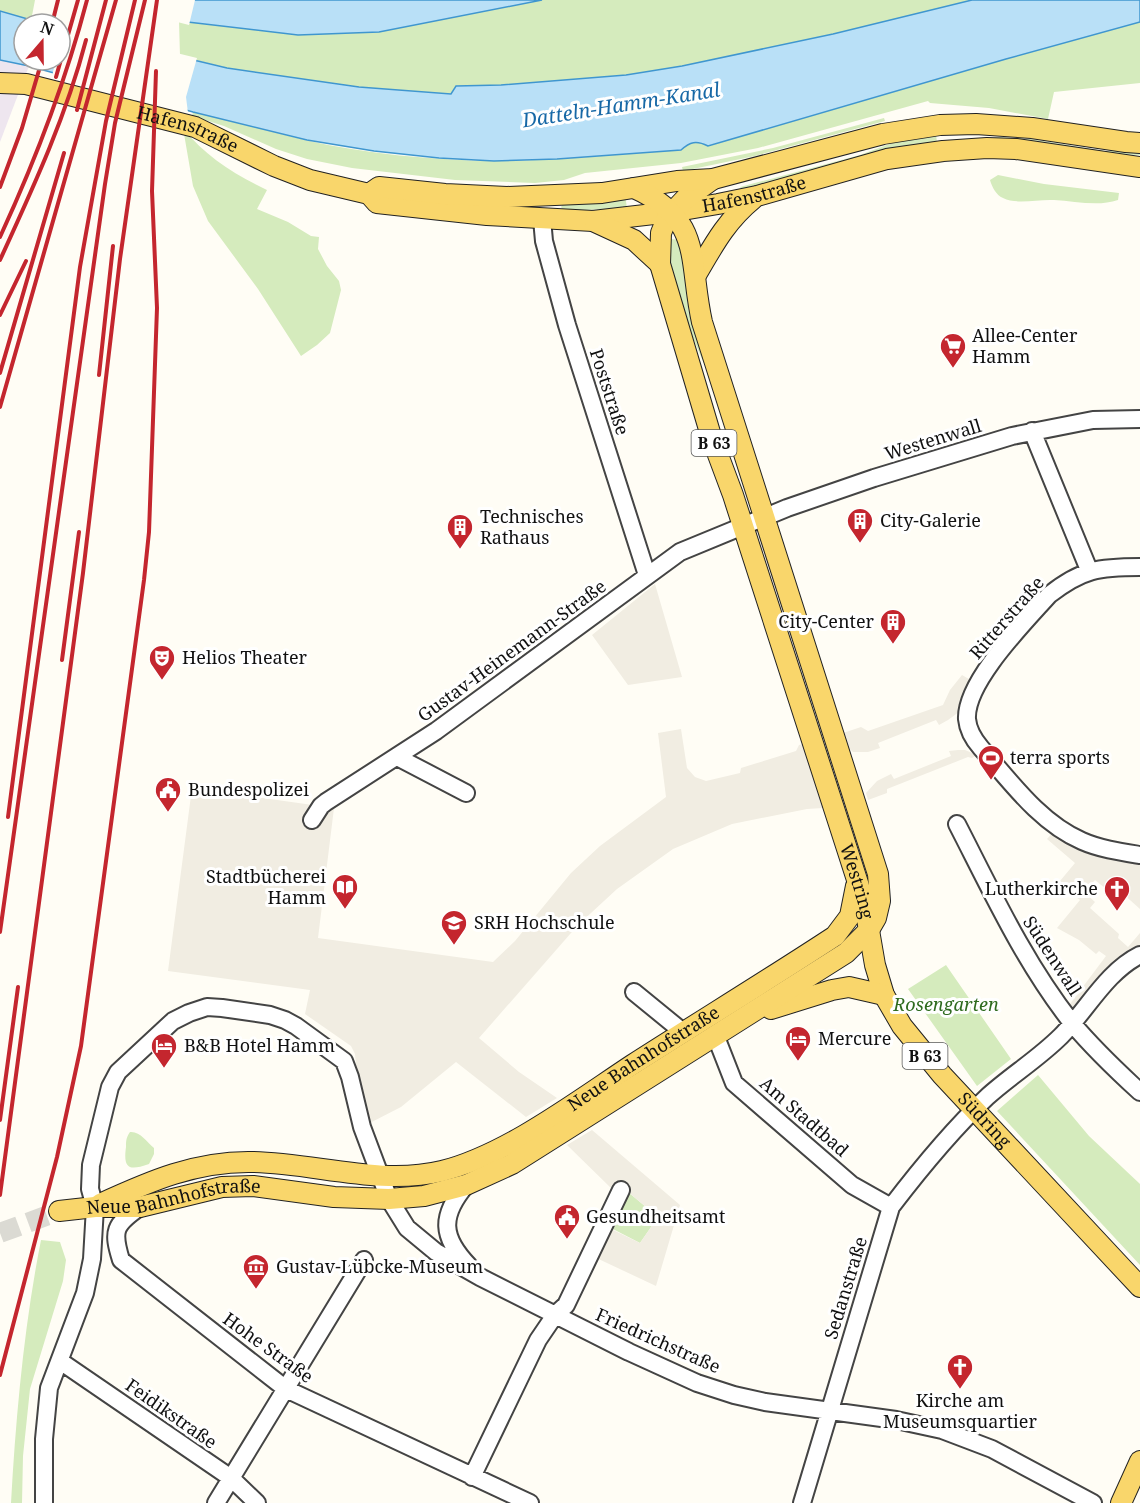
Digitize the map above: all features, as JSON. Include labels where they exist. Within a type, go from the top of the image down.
[{"type":"main road","name":"Hafenstraße","points":[[0,82],[26,84],[195,127],[274,166],[310,180],[369,194],[377,203],[487,215],[593,221],[671,212],[757,196],[887,159],[964,149],[1016,149],[1140,167]]},
{"type":"main road","name":"Hafenstraße","points":[[369,194],[379,187],[445,194],[538,197],[602,193],[677,181],[713,178],[883,134],[940,125],[976,124],[1032,128],[1140,143]]},
{"type":"main road","name":"B 63","points":[[713,178],[671,212],[661,233],[660,264],[711,436],[743,526]]},
{"type":"main road","points":[[634,188],[653,198],[671,212],[686,231],[696,275]]},
{"type":"main road","points":[[696,275],[718,236],[736,213],[757,196]]},
{"type":"main road","points":[[593,221],[634,240],[660,264]]},
{"type":"main road","name":"B 63","points":[[696,275],[702,322],[763,517]]},
{"type":"main road","name":"Westring","points":[[763,517],[814,669],[878,874],[880,901],[876,918],[869,930]]},
{"type":"main road","name":"Westring","points":[[743,526],[828,786],[857,879],[869,930]]},
{"type":"main road","name":"Neue Bahnhofstraße","points":[[95,1207],[140,1186],[202,1165],[251,1162],[381,1175],[440,1171],[473,1161],[553,1117],[835,936],[850,916],[855,900],[857,879]]},
{"type":"main road","name":"Südring","points":[[869,930],[884,995],[919,1049],[1140,1287]]},
{"type":"main road","name":"Neue Bahnhofstraße","points":[[95,1207],[140,1207],[222,1187],[254,1186],[334,1197],[389,1199],[432,1195],[466,1185],[512,1164],[716,1036],[846,953],[869,930]]},
{"type":"main road","points":[[745,1017],[832,990],[849,987],[884,995]]},
{"type":"main road","points":[[60,1211],[95,1207]]},
{"type":"main road","points":[[1121,1503],[1140,1461]]},
{"type":"street","name":"Poststraße","points":[[542,219],[544,241],[567,325],[647,575]]},
{"type":"street","name":"Westenwall","points":[[743,526],[874,478],[1032,431],[1093,420],[1140,419]]},
{"type":"street","points":[[1032,431],[1089,570]]},
{"type":"street","name":"Gustav-Heinemann-Straße","points":[[312,820],[326,802],[436,731],[680,552],[743,526]]},
{"type":"street","name":"Ritterstraße","points":[[1140,567],[1089,570],[1063,584],[1049,595],[1019,628],[977,684],[968,709],[967,720],[974,740],[1051,822],[1082,842],[1140,855]]},
{"type":"street","points":[[397,757],[466,793]]},
{"type":"street","name":"Südenwall","points":[[957,824],[1013,933],[1045,985],[1072,1023],[1104,1059],[1140,1092]]},
{"type":"street","name":"Sedanstraße","points":[[802,1503],[891,1208],[908,1184],[974,1109],[1052,1044],[1124,965],[1140,955]]},
{"type":"street","points":[[634,992],[683,1032]]},
{"type":"street","name":"Friedrichstraße","points":[[44,1503],[45,1438],[49,1388],[85,1293],[92,1259],[95,1207],[90,1190],[91,1164],[114,1077],[124,1065],[173,1021],[207,1007],[270,1015],[285,1020],[344,1061],[362,1127],[389,1199],[407,1228],[436,1252],[480,1277],[697,1383],[765,1402],[918,1424],[966,1438],[992,1449],[1093,1503]]},
{"type":"street","name":"Am Stadtbad","points":[[716,1036],[734,1083],[852,1185],[891,1208]]},
{"type":"street","name":"Friedrichstraße","points":[[466,1185],[454,1198],[446,1224],[460,1256],[480,1277]]},
{"type":"street","points":[[472,1477],[538,1340],[555,1315],[566,1305],[621,1190]]},
{"type":"street","name":"Hohe Straße","points":[[140,1207],[125,1217],[117,1229],[114,1240],[121,1260],[286,1389],[530,1503]]},
{"type":"street","points":[[216,1503],[364,1260]]},
{"type":"street","name":"Feidikstraße","points":[[60,1361],[231,1478],[257,1503]]},
{"type":"shaded area","points":[[0,60],[12,62],[12,72],[27,72],[0,142]]},
{"type":"shaded area","points":[[655,584],[682,677],[628,685],[592,635]]},
{"type":"shaded area","points":[[962,675],[974,682],[963,709],[948,720],[939,725],[936,720],[878,743],[880,748],[868,752],[853,752],[847,747],[843,733],[861,727],[868,731],[943,705],[950,690]]},
{"type":"shaded area","points":[[681,729],[687,768],[695,777],[706,781],[740,773],[741,768],[796,751],[799,745],[803,744],[823,808],[732,824],[673,849],[617,889],[578,925],[479,1038],[519,1072],[557,1098],[526,1117],[456,1062],[401,1107],[362,1127],[355,1054],[351,1046],[305,1014],[310,990],[168,971],[192,788],[334,808],[318,938],[493,962],[515,941],[571,873],[600,846],[666,797],[658,733]]},
{"type":"shaded area","points":[[965,750],[977,755],[887,789],[887,793],[868,800],[866,793],[877,781],[891,774],[894,779],[951,756],[949,751]]},
{"type":"shaded area","points":[[1055,830],[1140,859],[1140,909],[1111,883],[1106,889],[1095,880],[1084,892],[1095,902],[1090,908],[1119,934],[1118,938],[1128,947],[1140,933],[1140,949],[1076,1011],[1070,1004],[1106,956],[1099,951],[1096,954],[1079,940],[1057,928],[1080,900],[1060,881],[1075,863],[1047,839]]},
{"type":"shaded area","points":[[592,1130],[680,1205],[656,1286],[590,1255],[613,1190],[567,1145]],"holes":[[[628,1192],[658,1217],[640,1243],[611,1229]]]},
{"type":"green space","points":[[0,0],[35,0],[33,12],[12,12],[12,15],[0,11]]},
{"type":"green space","points":[[542,0],[972,0],[833,34],[682,66],[626,75],[501,85],[456,86],[451,94],[359,87],[227,68],[180,56],[179,21],[298,35],[379,32]]},
{"type":"green space","points":[[1140,22],[1140,83],[1054,92],[1048,119],[989,108],[928,101],[758,148],[681,163],[585,173],[564,180],[535,183],[455,180],[352,168],[307,159],[276,149],[224,126],[192,116],[193,112],[208,115],[328,145],[423,158],[518,161],[681,150],[693,143],[708,146]]},
{"type":"green space","points":[[884,118],[885,121],[755,156],[683,171],[682,167],[773,148]]},
{"type":"green space","points":[[183,128],[201,148],[221,164],[267,190],[257,209],[288,222],[311,236],[319,237],[318,249],[327,266],[339,281],[341,290],[330,333],[301,356],[258,289],[208,221],[193,186]]},
{"type":"green space","points":[[936,134],[937,143],[742,190],[740,187],[860,155],[908,137]]},
{"type":"green space","points":[[1000,137],[1031,139],[1105,151],[1140,151],[1140,155],[1104,154],[982,139]]},
{"type":"green space","points":[[998,175],[1044,184],[1119,193],[1118,200],[1094,203],[1009,200],[998,195],[992,185],[990,180]]},
{"type":"green space","points":[[625,195],[627,208],[564,211],[561,207],[563,204]]},
{"type":"green space","points":[[669,239],[683,240],[685,246],[689,314],[713,384],[678,295],[673,277]]},
{"type":"green space","name":"Rosengarten","points":[[946,965],[1011,1059],[977,1086],[908,989]]},
{"type":"green space","points":[[1038,1075],[1089,1136],[1140,1184],[1140,1265],[997,1111]]},
{"type":"green space","points":[[130,1132],[140,1135],[154,1148],[149,1164],[132,1167],[127,1164],[126,1141]]},
{"type":"green space","points":[[628,1192],[658,1217],[640,1243],[611,1228]]},
{"type":"green space","points":[[41,1240],[60,1242],[66,1260],[63,1281],[30,1389],[23,1456],[22,1503],[11,1503],[22,1371]]},
{"type":"water","points":[[104,0],[542,0],[379,32],[298,35],[179,21]]},
{"type":"water","name":"Datteln-Hamm-Kanal","points":[[972,0],[1140,0],[1140,22],[708,146],[693,143],[681,150],[557,159],[494,161],[439,158],[374,151],[307,140],[193,112],[50,72],[72,72],[72,31],[227,68],[359,87],[451,94],[456,86],[501,85],[626,75],[682,66],[833,34]]},
{"type":"water","points":[[0,11],[12,14],[12,62],[0,60]]},
{"type":"pier","points":[[101,0],[195,0],[189,25],[103,3]]},
{"type":"pier","points":[[72,27],[197,58],[186,97],[188,113],[193,116],[52,76],[53,72],[72,72]]},
{"type":"tunnel","points":[[0,1233],[59,1211]]},
{"type":"railway","points":[[55,12],[58,0]]},
{"type":"railway","points":[[56,77],[78,0]]},
{"type":"railway","points":[[0,237],[49,121],[87,0]]},
{"type":"railway","points":[[77,110],[106,0]]},
{"type":"railway","points":[[0,407],[116,0]]},
{"type":"railway","points":[[8,817],[80,267],[106,121],[135,0]]},
{"type":"railway","points":[[0,932],[105,184],[115,123],[145,0]]},
{"type":"railway","points":[[0,1195],[83,573],[120,259],[157,0]]},
{"type":"railway","points":[[0,260],[59,124],[86,40]]},
{"type":"railway","points":[[0,1375],[57,1157],[81,1046],[144,580],[149,532],[157,308],[152,191],[156,71]]},
{"type":"railway","points":[[0,187],[22,128],[38,72]]},
{"type":"railway","points":[[0,373],[64,153]]},
{"type":"railway","points":[[99,375],[113,246]]},
{"type":"railway","points":[[0,315],[26,261]]},
{"type":"railway","points":[[62,660],[79,532]]},
{"type":"railway","points":[[0,1120],[18,987]]},
{"type":"place","name":"Allee-Center Hamm","points":[[953,369]]},
{"type":"place","name":"City-Galerie","points":[[860,544]]},
{"type":"place","name":"Technisches Rathaus","points":[[460,550]]},
{"type":"place","name":"City-Center","points":[[893,645]]},
{"type":"place","name":"Helios Theater","points":[[162,681]]},
{"type":"place","name":"terra sports","points":[[991,781]]},
{"type":"place","name":"Bundespolizei","points":[[168,813]]},
{"type":"place","name":"Stadtbücherei Hamm","points":[[345,910]]},
{"type":"place","name":"Lutherkirche","points":[[1117,912]]},
{"type":"place","name":"SRH Hochschule","points":[[454,946]]},
{"type":"place","name":"Mercure","points":[[798,1062]]},
{"type":"place","name":"B&B Hotel Hamm","points":[[164,1069]]},
{"type":"place","name":"Gesundheitsamt","points":[[567,1240]]},
{"type":"place","name":"Gustav-Lübcke-Museum","points":[[256,1290]]},
{"type":"place","name":"Kirche am Museumsquartier","points":[[960,1390]]}]
